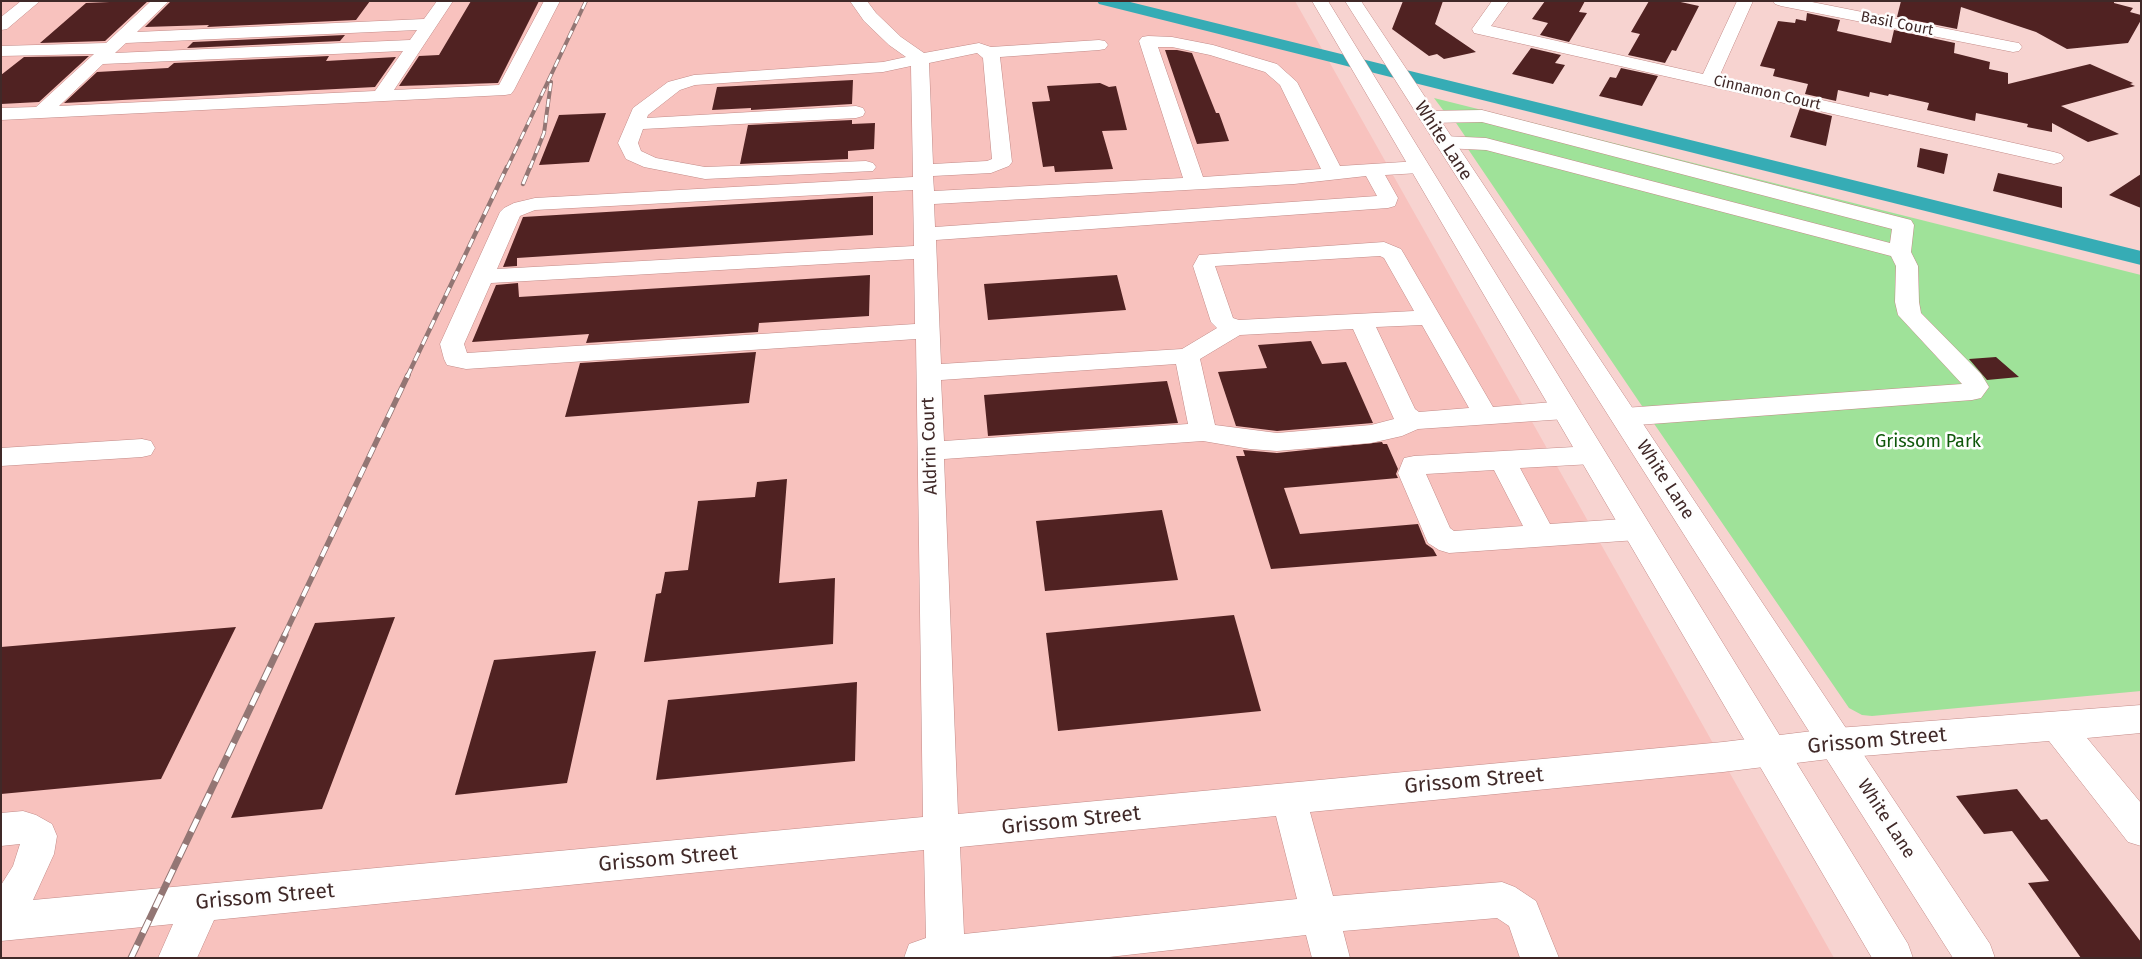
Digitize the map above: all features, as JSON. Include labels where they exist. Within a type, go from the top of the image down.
[{"type":"street","points":[[1,25],[32,1]]},
{"type":"street","points":[[41,112],[161,1]]},
{"type":"street","points":[[380,97],[445,1]]},
{"type":"street","points":[[1,114],[505,90],[552,1]]},
{"type":"street","points":[[858,1],[889,35],[920,59]]},
{"type":"street","name":"White Lane","points":[[1320,1],[1894,958]]},
{"type":"street","name":"White Lane","points":[[1353,1],[1976,958]]},
{"type":"street","name":"Cinnamon Court","points":[[1501,1],[1480,28],[2054,158]]},
{"type":"street","points":[[1709,80],[1745,1]]},
{"type":"street","name":"Basil Court","points":[[1781,1],[2013,47]]},
{"type":"street","points":[[110,48],[430,24]]},
{"type":"street","points":[[1195,184],[1148,41],[1172,42],[1213,50],[1271,68],[1288,82],[1334,174]]},
{"type":"street","points":[[1,51],[416,45]]},
{"type":"street","points":[[1099,45],[989,52],[979,48],[883,67],[694,80],[674,86],[640,112],[628,143],[632,155],[651,163],[705,173],[914,175],[991,194],[1294,178],[1372,169],[1419,167]]},
{"type":"street","points":[[927,331],[466,361],[456,359],[452,344],[511,212],[521,207],[535,204],[914,175],[991,167],[1002,162],[992,58],[989,52]]},
{"type":"street","name":"Aldrin Court","points":[[920,59],[914,175],[925,243],[941,834],[934,957]]},
{"type":"street","points":[[1379,100],[1419,133],[1444,142],[1486,144],[1900,252]]},
{"type":"street","points":[[635,124],[856,112]]},
{"type":"street","points":[[1428,117],[1482,116],[1903,225],[1900,252],[1907,266],[1907,302],[1910,315],[1972,380],[1976,387],[1972,392],[1624,417]]},
{"type":"street","points":[[482,277],[925,243],[995,230],[1388,202],[1388,198],[1372,169]]},
{"type":"street","points":[[1446,211],[1474,223],[1564,326]]},
{"type":"street","points":[[1235,328],[1223,322],[1204,266],[1207,260],[1384,249],[1394,254],[1486,416]]},
{"type":"street","points":[[928,372],[1187,356],[1235,328],[1429,316]]},
{"type":"street","points":[[1361,321],[1404,414],[1414,421]]},
{"type":"street","points":[[1187,356],[1203,432]]},
{"type":"street","points":[[930,451],[1203,432],[1250,440],[1277,442],[1378,433],[1393,430],[1414,421],[1565,410]]},
{"type":"street","points":[[1,457],[142,448]]},
{"type":"street","points":[[1592,455],[1414,465],[1412,474],[1438,535],[1449,542],[1637,529]]},
{"type":"street","points":[[1502,460],[1542,536]]},
{"type":"street","name":"Grissom Street","points":[[1,921],[941,834],[1770,752],[1837,743],[2141,719]]},
{"type":"street","points":[[2056,726],[2141,830]]},
{"type":"street","points":[[1288,799],[1331,958]]},
{"type":"street","points":[[1,830],[23,828],[39,836],[36,854],[26,878],[1,921]]},
{"type":"street","points":[[934,957],[1320,915],[1502,900],[1523,914],[1540,958]]},
{"type":"street","points":[[177,958],[202,902]]},
{"type":"shaded area","points":[[1,1],[1295,1],[1834,958],[1,958]]},
{"type":"green space","name":"Grissom Park","points":[[1434,98],[2141,275],[2141,691],[1872,716],[1862,715],[1849,708],[1468,149],[1473,148],[1450,114],[1446,114]]},
{"type":"building","points":[[148,1],[105,41],[40,43],[86,3]]},
{"type":"building","points":[[171,1],[370,1],[356,20],[207,27],[209,25],[145,27]]},
{"type":"building","points":[[471,1],[539,1],[498,83],[399,86],[419,56],[439,55]]},
{"type":"building","points":[[1403,1],[1443,1],[1435,24],[1476,52],[1444,59],[1437,54],[1429,56],[1392,29]]},
{"type":"building","points":[[1545,1],[1585,1],[1579,12],[1587,13],[1569,42],[1540,35],[1548,23],[1532,19]]},
{"type":"building","points":[[1649,1],[1676,1],[1699,6],[1676,51],[1672,50],[1665,63],[1628,55],[1640,34],[1631,32]]},
{"type":"building","points":[[1901,1],[2114,1],[2114,3],[2133,8],[2130,12],[2141,15],[2141,20],[2128,43],[2067,49],[2036,32],[1961,7],[1957,29],[1897,17]]},
{"type":"building","points":[[1807,13],[1840,20],[1837,31],[1891,43],[1894,30],[1955,43],[1954,53],[1990,62],[1989,69],[2008,73],[2008,84],[2090,64],[2133,83],[2130,84],[2135,86],[2061,106],[2119,134],[2088,142],[2052,123],[2052,132],[2027,127],[2028,124],[1976,113],[1975,121],[1927,110],[1929,103],[1889,94],[1888,96],[1870,92],[1869,97],[1838,90],[1836,101],[1805,94],[1808,84],[1773,76],[1775,69],[1760,66],[1778,21],[1795,23],[1796,19],[1806,21]]},
{"type":"building","points":[[345,35],[340,41],[187,48],[193,42]]},
{"type":"building","points":[[1531,48],[1561,55],[1555,63],[1565,65],[1553,84],[1512,74]]},
{"type":"building","points":[[1165,50],[1192,53],[1216,113],[1219,113],[1229,141],[1197,144]]},
{"type":"building","points":[[89,56],[39,102],[1,104],[1,75],[24,57]]},
{"type":"building","points":[[329,56],[326,61],[396,57],[375,87],[64,103],[97,72],[168,68],[174,63]]},
{"type":"building","points":[[1621,68],[1658,76],[1642,106],[1599,96],[1610,77],[1616,78]]},
{"type":"building","points":[[853,80],[852,104],[751,110],[751,108],[712,110],[717,87]]},
{"type":"building","points":[[1100,83],[1109,87],[1116,86],[1127,130],[1102,131],[1113,169],[1055,172],[1054,166],[1043,167],[1032,102],[1050,101],[1047,86]]},
{"type":"building","points":[[1800,108],[1832,116],[1826,146],[1790,137]]},
{"type":"building","points":[[606,113],[589,162],[539,165],[559,115]]},
{"type":"building","points":[[852,120],[852,124],[875,123],[874,149],[848,151],[848,159],[740,164],[748,125]]},
{"type":"building","points":[[1920,148],[1948,154],[1944,174],[1917,167]]},
{"type":"building","points":[[1998,173],[2062,187],[2062,208],[1993,191]]},
{"type":"building","points":[[2141,174],[2141,208],[2109,195]]},
{"type":"building","points":[[873,196],[873,235],[517,258],[517,266],[503,267],[523,217]]},
{"type":"building","points":[[870,275],[869,316],[759,323],[758,332],[586,343],[589,334],[472,342],[496,285],[518,283],[519,297]]},
{"type":"building","points":[[1117,275],[1126,310],[988,320],[984,284]]},
{"type":"building","points":[[1311,341],[1322,364],[1346,362],[1373,423],[1277,431],[1236,426],[1218,372],[1267,368],[1258,345]]},
{"type":"building","points":[[756,352],[749,403],[565,417],[580,363]]},
{"type":"building","points":[[1996,357],[2019,377],[1987,380],[1969,359]]},
{"type":"building","points":[[1167,381],[1178,423],[988,436],[984,395]]},
{"type":"building","points":[[1382,442],[1387,444],[1398,469],[1396,474],[1398,478],[1284,488],[1300,534],[1418,524],[1426,544],[1433,549],[1437,556],[1271,569],[1236,456],[1245,456],[1243,450],[1277,453]]},
{"type":"building","points":[[787,479],[779,583],[835,578],[833,644],[644,662],[656,594],[661,593],[665,572],[688,570],[698,501],[755,497],[757,482]]},
{"type":"building","points":[[1162,510],[1178,580],[1045,591],[1036,521]]},
{"type":"building","points":[[1234,615],[1261,711],[1058,731],[1046,633]]},
{"type":"building","points":[[395,617],[322,809],[231,818],[315,623]]},
{"type":"building","points":[[236,627],[161,779],[1,794],[1,647]]},
{"type":"building","points":[[596,651],[567,783],[455,795],[494,660]]},
{"type":"building","points":[[857,682],[855,761],[656,780],[668,700]]},
{"type":"building","points":[[2017,789],[2041,820],[2047,819],[2141,942],[2141,958],[2081,958],[2028,883],[2049,881],[2012,831],[1984,834],[1956,796]]},
{"type":"waterway","points":[[1105,1],[2141,258]]},
{"type":"railway","points":[[507,168],[586,1]]},
{"type":"railway","points":[[530,168],[544,133],[551,82]]},
{"type":"railway","points":[[407,377],[507,167]]},
{"type":"railway","points":[[523,184],[530,167]]},
{"type":"railway","points":[[284,636],[408,375]]},
{"type":"railway","points":[[131,958],[285,635]]}]
